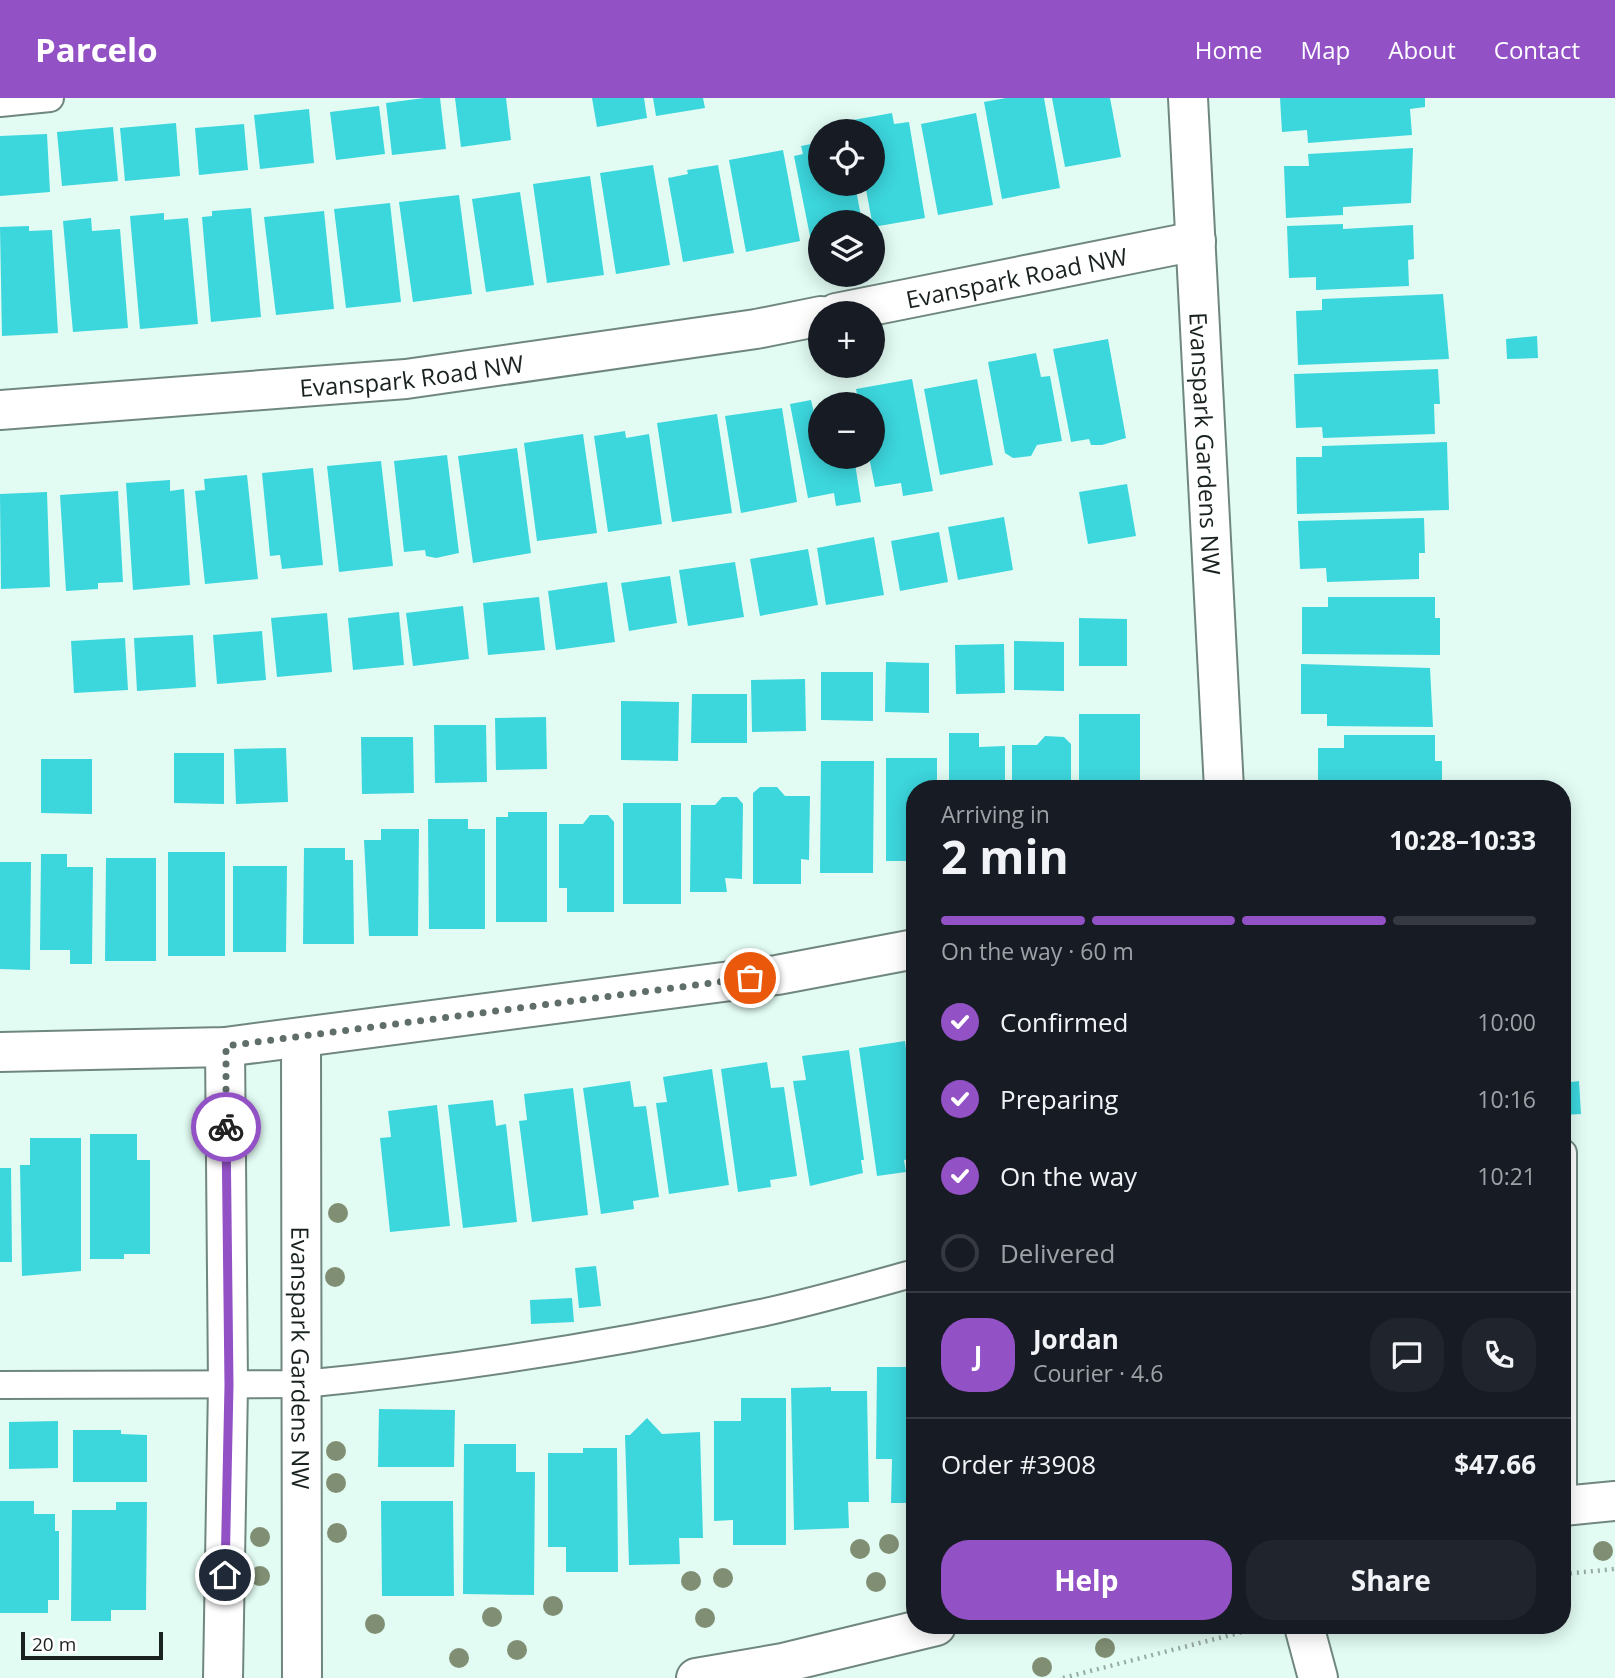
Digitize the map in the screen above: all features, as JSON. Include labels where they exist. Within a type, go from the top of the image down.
[{"type":"street","name":"Evanspark Gardens NW","points":[[1188,98],[1224,780]]},
{"type":"street","name":"Evanspark Road NW","points":[[885,303],[1196,242]]},
{"type":"street","name":"Evanspark Road NW","points":[[0,410],[407,379],[757,329],[808,319]]},
{"type":"street","points":[[0,1052],[226,1046],[301,1038],[777,975],[906,950]]},
{"type":"street","name":"Evanspark Gardens NW","points":[[301,1038],[302,1678]]},
{"type":"street","points":[[223,1678],[229,1385],[226,1046]]},
{"type":"street","points":[[1571,1505],[1615,1501]]},
{"type":"street","points":[[696,1678],[783,1663],[906,1633]]},
{"type":"street","points":[[1306,1634],[1318,1678]]},
{"type":"lane","points":[[0,103],[50,98]]},
{"type":"lane","points":[[0,1385],[303,1384],[530,1357],[762,1313],[906,1275]]},
{"type":"path","points":[[1571,1573],[1615,1569]]},
{"type":"path","points":[[1063,1678],[1236,1634]]},
{"type":"building","points":[[440,98],[446,149],[392,155],[386,103]]},
{"type":"building","points":[[455,98],[506,98],[511,140],[461,147]]},
{"type":"building","points":[[592,98],[644,98],[647,118],[597,127]]},
{"type":"building","points":[[653,98],[703,98],[705,108],[656,116]]},
{"type":"building","points":[[1006,98],[1044,98],[1060,188],[1002,199],[984,102]]},
{"type":"building","points":[[1052,98],[1110,98],[1121,157],[1065,167]]},
{"type":"building","points":[[1280,98],[1425,98],[1425,107],[1410,109],[1412,135],[1308,143],[1307,130],[1282,132]]},
{"type":"building","points":[[379,106],[385,154],[336,160],[330,112]]},
{"type":"building","points":[[309,109],[314,163],[260,169],[254,115]]},
{"type":"building","points":[[892,113],[894,124],[909,122],[925,218],[885,225],[885,210],[870,210],[867,196],[885,196],[885,119],[859,119]]},
{"type":"building","points":[[976,113],[993,205],[938,215],[921,124]]},
{"type":"building","points":[[176,123],[180,176],[125,181],[120,128]]},
{"type":"building","points":[[244,124],[248,170],[199,175],[195,128]]},
{"type":"building","points":[[113,127],[118,181],[62,186],[57,132]]},
{"type":"building","points":[[47,134],[50,192],[0,196],[0,136]]},
{"type":"building","points":[[808,145],[808,196],[857,196],[860,210],[808,210],[808,226],[794,156],[803,154],[801,146]]},
{"type":"building","points":[[1413,148],[1411,203],[1343,207],[1343,215],[1286,218],[1284,166],[1309,166],[1308,154]]},
{"type":"building","points":[[783,150],[800,241],[746,252],[729,160]]},
{"type":"building","points":[[653,165],[670,265],[616,274],[600,173]]},
{"type":"building","points":[[718,165],[734,253],[683,262],[668,178],[688,174],[687,170]]},
{"type":"building","points":[[590,176],[604,275],[547,283],[533,184]]},
{"type":"building","points":[[520,192],[534,285],[486,292],[472,199]]},
{"type":"building","points":[[459,195],[472,294],[413,302],[399,202]]},
{"type":"building","points":[[390,203],[401,302],[346,308],[334,209]]},
{"type":"building","points":[[251,208],[261,317],[211,322],[202,217],[212,216],[212,211]]},
{"type":"building","points":[[324,211],[334,309],[276,315],[264,217]]},
{"type":"building","points":[[164,213],[164,220],[188,218],[198,324],[140,329],[130,216]]},
{"type":"building","points":[[91,218],[92,231],[120,229],[128,328],[73,332],[63,221]]},
{"type":"building","points":[[1343,224],[1343,229],[1413,225],[1414,259],[1408,260],[1409,286],[1316,290],[1316,277],[1289,278],[1287,226]]},
{"type":"building","points":[[29,226],[29,231],[52,230],[58,333],[2,336],[0,227]]},
{"type":"building","points":[[1443,294],[1449,359],[1298,365],[1296,311],[1322,310],[1322,299]]},
{"type":"building","points":[[1537,336],[1538,358],[1507,359],[1506,339]]},
{"type":"building","points":[[1108,339],[1126,438],[1102,445],[1091,445],[1089,439],[1071,442],[1053,349]]},
{"type":"building","points":[[1036,353],[1041,377],[1050,376],[1062,441],[1037,445],[1031,456],[1013,458],[1005,453],[988,362]]},
{"type":"building","points":[[1438,369],[1440,404],[1434,404],[1435,434],[1323,438],[1322,427],[1296,428],[1294,374]]},
{"type":"building","points":[[912,379],[933,491],[903,496],[901,483],[875,487],[871,469],[885,469],[885,392],[857,392],[856,389]]},
{"type":"building","points":[[977,379],[993,465],[940,475],[924,389]]},
{"type":"building","points":[[808,401],[808,469],[856,469],[861,502],[836,506],[834,493],[808,498],[790,404]]},
{"type":"building","points":[[782,408],[797,502],[741,513],[725,416]]},
{"type":"building","points":[[717,414],[732,513],[672,522],[657,423]]},
{"type":"building","points":[[625,431],[626,438],[649,434],[662,524],[608,532],[594,436]]},
{"type":"building","points":[[583,434],[597,533],[537,541],[524,443]]},
{"type":"building","points":[[1447,442],[1449,510],[1297,514],[1296,457],[1322,457],[1322,446]]},
{"type":"building","points":[[517,448],[531,553],[473,563],[458,456]]},
{"type":"building","points":[[447,455],[459,553],[436,558],[426,556],[425,550],[404,552],[394,461]]},
{"type":"building","points":[[381,461],[393,566],[339,572],[327,466]]},
{"type":"building","points":[[313,468],[323,565],[282,569],[280,555],[270,556],[262,473]]},
{"type":"building","points":[[247,475],[258,579],[205,584],[195,491],[205,490],[204,479]]},
{"type":"building","points":[[170,480],[170,491],[184,489],[190,585],[133,590],[126,483]]},
{"type":"building","points":[[1127,484],[1136,536],[1088,544],[1079,492]]},
{"type":"building","points":[[118,491],[123,582],[98,583],[98,589],[66,591],[60,495]]},
{"type":"building","points":[[47,492],[50,587],[1,589],[0,494]]},
{"type":"building","points":[[1004,517],[1013,570],[958,580],[948,527]]},
{"type":"building","points":[[1424,518],[1425,553],[1419,553],[1419,579],[1327,582],[1326,568],[1300,569],[1298,521]]},
{"type":"building","points":[[939,532],[948,582],[900,591],[891,541]]},
{"type":"building","points":[[874,537],[884,595],[826,605],[817,548]]},
{"type":"building","points":[[808,549],[818,605],[760,616],[750,559]]},
{"type":"building","points":[[735,562],[744,617],[688,626],[679,570]]},
{"type":"building","points":[[670,576],[677,623],[629,631],[621,583]]},
{"type":"building","points":[[607,582],[615,642],[556,650],[548,591]]},
{"type":"building","points":[[539,597],[545,650],[488,655],[483,603]]},
{"type":"building","points":[[1328,597],[1435,597],[1435,618],[1440,618],[1440,655],[1302,654],[1302,607],[1328,607]]},
{"type":"building","points":[[463,606],[469,659],[413,666],[406,613]]},
{"type":"building","points":[[399,612],[404,665],[353,670],[348,618]]},
{"type":"building","points":[[327,613],[332,672],[277,677],[271,618]]},
{"type":"building","points":[[1079,618],[1127,619],[1127,666],[1079,666]]},
{"type":"building","points":[[262,631],[266,680],[217,684],[213,635]]},
{"type":"building","points":[[193,635],[196,687],[137,691],[134,638]]},
{"type":"building","points":[[125,638],[128,690],[74,693],[71,641]]},
{"type":"building","points":[[1014,641],[1064,642],[1064,691],[1014,690]]},
{"type":"building","points":[[1004,644],[1005,693],[956,694],[955,645]]},
{"type":"building","points":[[886,662],[929,663],[929,713],[885,712]]},
{"type":"building","points":[[1301,664],[1430,668],[1433,727],[1327,726],[1327,714],[1301,714]]},
{"type":"building","points":[[821,672],[873,672],[873,721],[821,720]]},
{"type":"building","points":[[805,679],[806,731],[752,732],[751,680]]},
{"type":"building","points":[[692,694],[747,694],[747,743],[691,743]]},
{"type":"building","points":[[621,701],[679,702],[678,761],[621,760]]},
{"type":"building","points":[[1079,714],[1140,714],[1140,780],[1079,780]]},
{"type":"building","points":[[546,717],[547,769],[496,770],[495,718]]},
{"type":"building","points":[[434,725],[486,725],[487,782],[435,783]]},
{"type":"building","points":[[949,733],[979,733],[979,747],[1005,746],[1005,780],[949,780]]},
{"type":"building","points":[[1344,735],[1435,735],[1435,761],[1442,761],[1442,780],[1318,780],[1318,748],[1344,748]]},
{"type":"building","points":[[1045,736],[1064,737],[1071,744],[1071,780],[1012,780],[1012,745],[1037,745]]},
{"type":"building","points":[[361,737],[413,737],[414,793],[362,794]]},
{"type":"building","points":[[286,748],[288,802],[236,804],[234,749]]},
{"type":"building","points":[[174,753],[224,753],[224,804],[174,803]]},
{"type":"building","points":[[886,758],[937,758],[937,780],[906,780],[906,861],[886,861]]},
{"type":"building","points":[[41,759],[92,759],[92,814],[41,813]]},
{"type":"building","points":[[821,761],[874,761],[873,873],[820,873]]},
{"type":"building","points":[[760,787],[777,787],[785,796],[810,796],[809,860],[801,859],[801,884],[753,884],[753,793]]},
{"type":"building","points":[[722,797],[737,797],[743,804],[742,879],[725,878],[727,892],[690,892],[691,805],[715,805]]},
{"type":"building","points":[[623,803],[681,803],[681,904],[623,904]]},
{"type":"building","points":[[508,812],[547,812],[547,922],[496,922],[496,817],[508,817]]},
{"type":"building","points":[[590,815],[608,815],[614,822],[614,912],[567,912],[567,888],[559,888],[559,824],[583,824]]},
{"type":"building","points":[[428,819],[468,819],[468,829],[485,829],[485,929],[429,929]]},
{"type":"building","points":[[381,829],[419,829],[418,936],[369,936],[364,840],[381,840]]},
{"type":"building","points":[[304,848],[345,848],[345,860],[353,860],[354,944],[303,944]]},
{"type":"building","points":[[168,852],[225,852],[225,956],[168,956]]},
{"type":"building","points":[[41,854],[67,854],[67,867],[93,867],[92,964],[70,964],[70,950],[40,950]]},
{"type":"building","points":[[106,858],[156,858],[156,961],[105,961]]},
{"type":"building","points":[[0,862],[31,862],[30,970],[0,969]]},
{"type":"building","points":[[233,866],[287,866],[286,952],[233,952]]},
{"type":"building","points":[[905,1041],[906,1172],[877,1176],[859,1048]]},
{"type":"building","points":[[849,1050],[864,1160],[861,1160],[863,1173],[810,1186],[793,1081],[806,1080],[802,1056]]},
{"type":"building","points":[[767,1062],[771,1088],[784,1087],[797,1176],[770,1180],[771,1187],[738,1192],[721,1069]]},
{"type":"building","points":[[712,1069],[729,1185],[669,1194],[656,1103],[667,1102],[663,1077]]},
{"type":"building","points":[[630,1081],[634,1107],[646,1106],[659,1197],[633,1201],[634,1209],[601,1214],[583,1088]]},
{"type":"building","points":[[1579,1081],[1581,1114],[1571,1115],[1571,1082]]},
{"type":"building","points":[[573,1088],[588,1215],[532,1222],[519,1121],[527,1120],[524,1094]]},
{"type":"building","points":[[493,1100],[496,1126],[506,1124],[517,1222],[463,1228],[448,1105]]},
{"type":"building","points":[[437,1105],[450,1226],[390,1232],[380,1138],[391,1137],[388,1111]]},
{"type":"building","points":[[90,1134],[137,1134],[137,1160],[150,1160],[150,1254],[124,1254],[124,1259],[90,1259]]},
{"type":"building","points":[[30,1138],[81,1138],[81,1271],[22,1276],[20,1165],[30,1165]]},
{"type":"building","points":[[0,1168],[11,1168],[12,1262],[0,1262]]},
{"type":"building","points":[[596,1266],[601,1306],[579,1308],[575,1268]]},
{"type":"building","points":[[572,1298],[574,1322],[531,1324],[530,1300]]},
{"type":"building","points":[[877,1367],[906,1367],[906,1503],[891,1503],[892,1459],[876,1459]]},
{"type":"building","points":[[831,1387],[831,1391],[867,1391],[869,1502],[848,1502],[849,1528],[794,1530],[791,1388]]},
{"type":"building","points":[[741,1398],[786,1398],[786,1545],[733,1545],[733,1520],[714,1521],[714,1421],[741,1421]]},
{"type":"building","points":[[379,1409],[455,1410],[454,1467],[378,1467]]},
{"type":"building","points":[[647,1418],[662,1434],[700,1432],[703,1538],[679,1538],[680,1564],[629,1565],[625,1435],[630,1435]]},
{"type":"building","points":[[58,1421],[58,1468],[9,1469],[9,1422]]},
{"type":"building","points":[[73,1430],[121,1430],[121,1434],[147,1435],[147,1482],[73,1482]]},
{"type":"building","points":[[464,1444],[516,1444],[516,1472],[535,1472],[534,1595],[463,1594]]},
{"type":"building","points":[[583,1448],[617,1448],[618,1572],[566,1572],[566,1547],[548,1547],[548,1453],[583,1453]]},
{"type":"building","points":[[0,1501],[34,1501],[34,1514],[55,1514],[55,1531],[59,1531],[59,1600],[48,1600],[48,1613],[0,1613]]},
{"type":"building","points":[[381,1501],[453,1501],[454,1596],[382,1596]]},
{"type":"building","points":[[116,1502],[147,1502],[146,1610],[111,1610],[111,1621],[71,1621],[72,1510],[116,1510]]},
{"type":"way so far","points":[[226,1127],[226,1046],[750,978]]},
{"type":"route","points":[[225,1575],[229,1385],[226,1127]]}]
